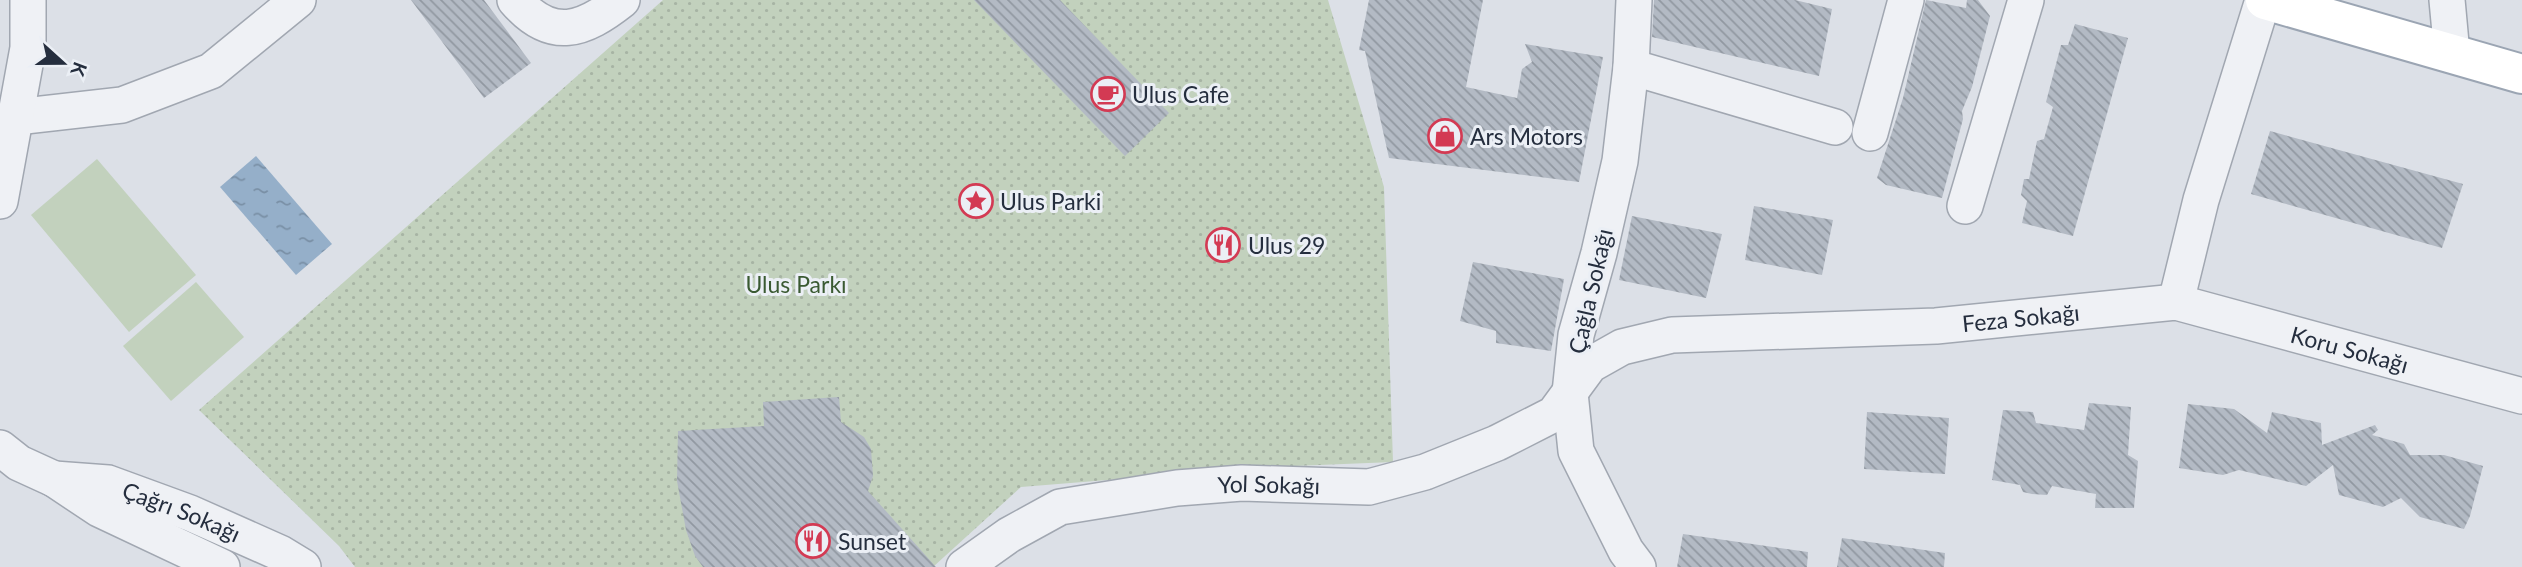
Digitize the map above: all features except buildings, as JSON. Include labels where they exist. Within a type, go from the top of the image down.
[{"type":"main road","points":[[2264,0],[2522,74]]},
{"type":"street","points":[[0,201],[28,48],[28,0]]},
{"type":"street","points":[[16,117],[122,105],[211,71],[299,0]]},
{"type":"street","points":[[515,0],[546,25],[574,28],[594,22],[622,0]]},
{"type":"street","name":"Çağla Sokağı","points":[[1633,0],[1631,67],[1620,161],[1599,253],[1576,335],[1570,394],[1576,451],[1626,551],[1638,567]]},
{"type":"street","points":[[1870,133],[1906,0]]},
{"type":"street","points":[[1965,206],[2026,0]]},
{"type":"street","points":[[2176,302],[2201,200],[2264,0]]},
{"type":"street","points":[[2447,0],[2452,54]]},
{"type":"street","points":[[1631,67],[1835,127]]},
{"type":"street","name":"Feza Sokağı","points":[[1570,394],[1590,365],[1622,347],[1672,335],[1936,326],[2176,302]]},
{"type":"street","name":"Koru Sokağı","points":[[2176,302],[2522,396]]},
{"type":"street","name":"Yol Sokağı","points":[[964,567],[1009,536],[1060,507],[1177,488],[1242,484],[1369,487],[1425,472],[1497,443],[1554,414],[1570,394]]},
{"type":"street","name":"Çağrı Sokağı","points":[[0,448],[19,463],[54,479],[99,509],[222,567]]},
{"type":"street","name":"Çağrı Sokağı","points":[[54,479],[108,483],[167,504],[280,553],[303,567]]},
{"type":"green space","name":"Ulus Parkı","points":[[663,0],[1328,0],[1384,187],[1393,462],[1268,467],[1021,487],[933,567],[355,567],[339,546],[199,410]]},
{"type":"green space","points":[[97,159],[196,275],[129,332],[31,215]]},
{"type":"green space","points":[[196,282],[244,337],[171,401],[123,346]]},
{"type":"water","points":[[256,156],[332,244],[296,275],[220,187]]},
{"type":"place","name":"Ulus Cafe","points":[[1108,94]]},
{"type":"place","name":"Ars Motors","points":[[1445,136]]},
{"type":"place","name":"Ulus Parki","points":[[976,201]]},
{"type":"place","name":"Ulus 29","points":[[1223,245]]},
{"type":"place","name":"Sunset","points":[[813,541]]}]
